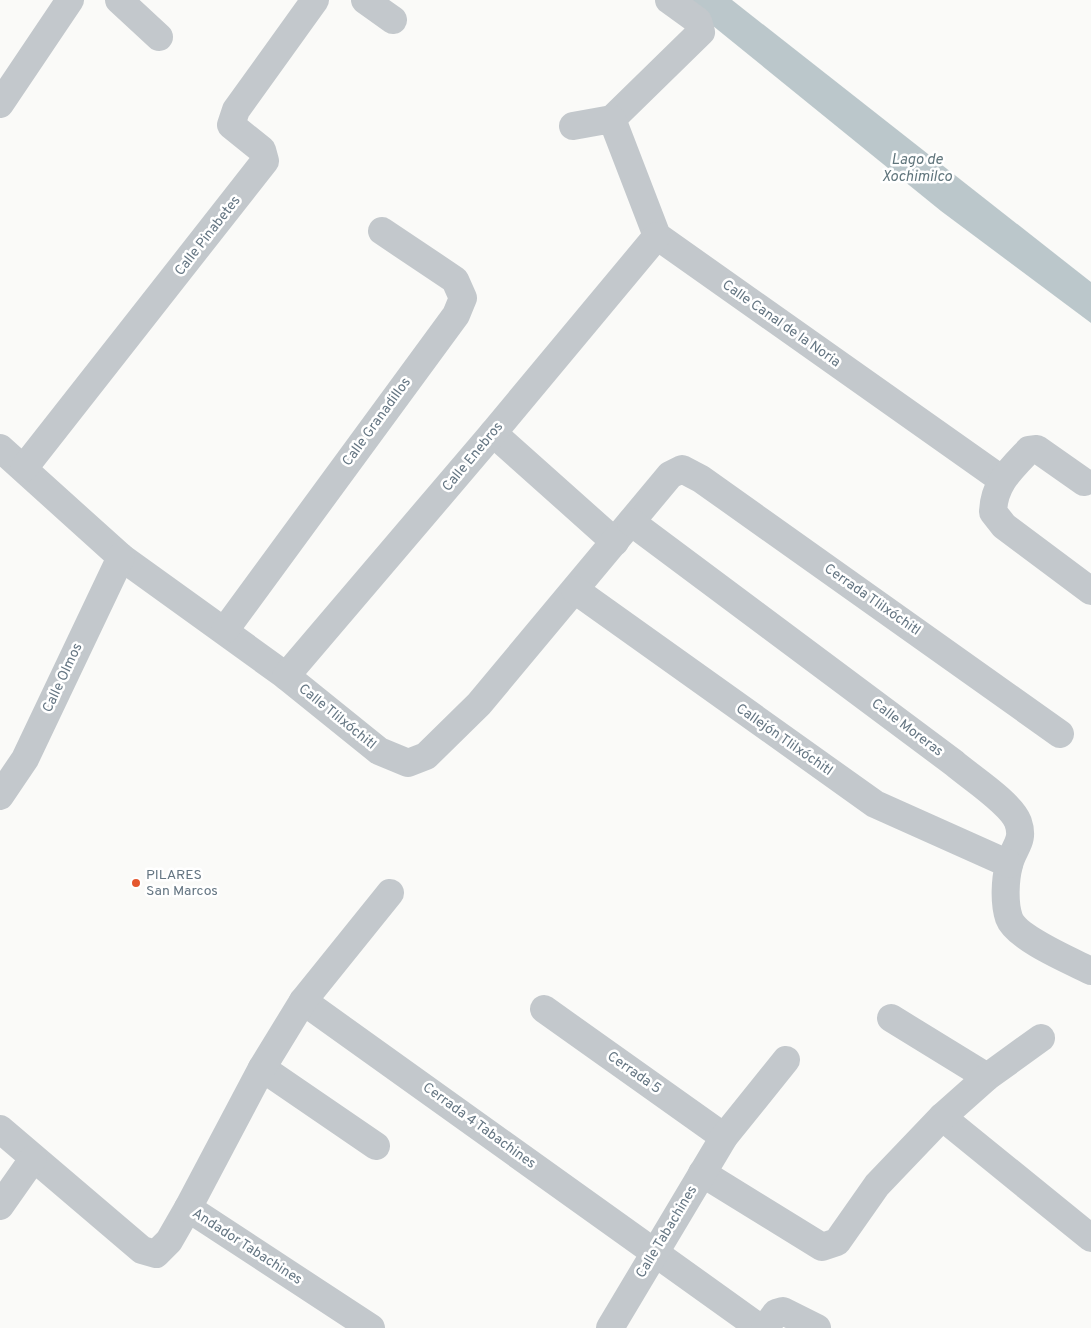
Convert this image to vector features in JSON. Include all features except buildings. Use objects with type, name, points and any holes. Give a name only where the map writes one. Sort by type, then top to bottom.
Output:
[{"type":"street","points":[[0,104],[70,0]]},
{"type":"street","points":[[119,0],[159,37]]},
{"type":"street","name":"Calle Pinabetes","points":[[24,468],[265,161],[262,150],[231,125],[236,110],[315,0]]},
{"type":"street","points":[[365,0],[393,20]]},
{"type":"street","points":[[573,126],[612,119],[701,32],[698,21],[669,0]]},
{"type":"street","points":[[612,119],[657,236]]},
{"type":"street","name":"Calle Granadillos","points":[[225,630],[456,314],[463,298],[455,280],[382,231]]},
{"type":"street","name":"Calle Enebros","points":[[286,676],[493,433],[657,236]]},
{"type":"street","name":"Calle Canal de la Noria","points":[[657,236],[1001,479]]},
{"type":"street","name":"Calle Moreras","points":[[493,433],[623,532],[954,763],[1005,805],[1017,820],[1021,836],[1009,864],[1006,897],[1009,919],[1021,933],[1091,971]]},
{"type":"street","name":"Calle Tlilxóchitl","points":[[0,448],[121,557],[225,630],[286,676],[379,751],[408,763],[426,756],[479,704],[670,475],[682,469]]},
{"type":"street","points":[[1084,482],[1037,449],[1029,450],[1001,479],[993,497],[992,512],[1004,526],[1091,591]]},
{"type":"street","name":"Cerrada Tlilxóchitl","points":[[682,469],[701,479],[1060,734]]},
{"type":"street","name":"Calle Olmos","points":[[1,793],[25,758],[121,557]]},
{"type":"street","name":"Callejón Tlilxóchitl","points":[[575,590],[875,804],[1009,864]]},
{"type":"street","points":[[188,1208],[262,1068],[303,1001],[390,893]]},
{"type":"street","name":"Cerrada 4 Tabachines","points":[[303,1001],[655,1251],[760,1328]]},
{"type":"street","name":"Cerrada 5","points":[[544,1009],[724,1137]]},
{"type":"street","points":[[891,1018],[987,1077]]},
{"type":"street","points":[[702,1173],[822,1247],[837,1242],[876,1185],[942,1117],[987,1077],[1041,1038]]},
{"type":"street","name":"Calle Tabachines","points":[[610,1328],[724,1137],[786,1060]]},
{"type":"street","points":[[262,1068],[376,1146]]},
{"type":"street","points":[[942,1117],[1091,1238]]},
{"type":"street","name":"Andador Tabachines","points":[[0,1129],[142,1250],[156,1254],[170,1241],[188,1208],[371,1328]]},
{"type":"street","points":[[0,1206],[33,1158]]},
{"type":"street","points":[[765,1328],[776,1313],[783,1311],[817,1328]]},
{"type":"water","name":"Lago de Xochimilco","points":[[681,0],[732,0],[1091,282],[1091,323],[941,211]]},
{"type":"place","name":"PILARES San Marcos","points":[[136,883]]}]
